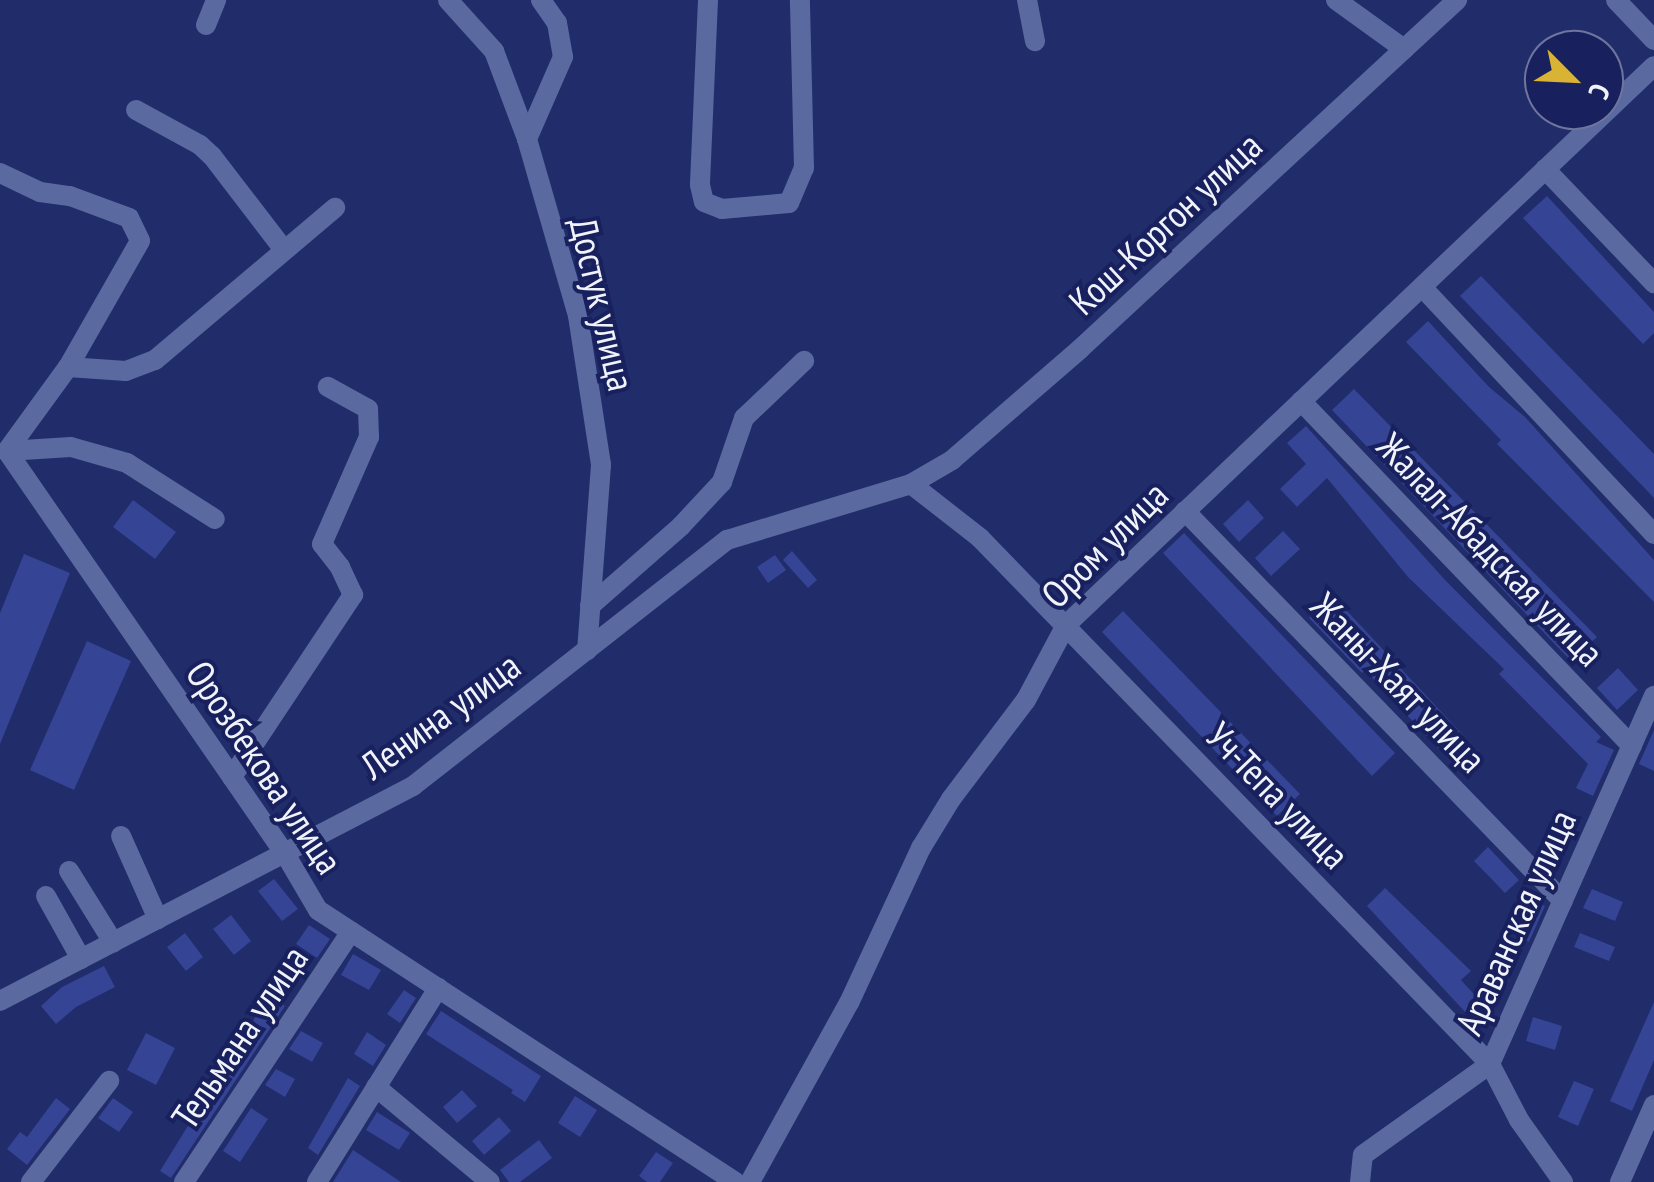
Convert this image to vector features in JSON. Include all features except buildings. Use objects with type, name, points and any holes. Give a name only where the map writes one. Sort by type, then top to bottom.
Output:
[{"type":"street","points":[[206,25],[216,0]]},
{"type":"street","name":"Достук улица","points":[[448,0],[494,51],[527,138],[578,316],[601,465],[587,650]]},
{"type":"street","points":[[527,138],[564,57],[557,23],[541,0]]},
{"type":"street","points":[[708,0],[700,185],[704,202],[722,209],[789,203],[804,168],[800,0]]},
{"type":"street","points":[[1027,0],[1035,41]]},
{"type":"street","points":[[1336,0],[1404,49]]},
{"type":"street","name":"Кош-Коргон улица","points":[[911,484],[952,460],[1080,350],[1456,0]]},
{"type":"street","points":[[1616,0],[1654,40]]},
{"type":"street","name":"Ором улица","points":[[750,1182],[849,1002],[921,848],[951,799],[1026,700],[1066,624],[1654,66]]},
{"type":"street","points":[[136,110],[200,145],[212,156],[284,250]]},
{"type":"street","points":[[1545,169],[1654,283]]},
{"type":"street","points":[[0,173],[40,192],[70,196],[129,218],[140,240],[68,367],[7,451]]},
{"type":"street","points":[[68,367],[126,371],[155,360],[335,208]]},
{"type":"street","points":[[1422,286],[1654,534]]},
{"type":"street","points":[[590,606],[681,526],[722,482],[744,418],[804,361]]},
{"type":"street","points":[[232,777],[352,594],[340,567],[322,544],[369,437],[368,409],[328,386]]},
{"type":"street","name":"Жалал-Абадская улица","points":[[1300,401],[1632,746]]},
{"type":"street","points":[[7,451],[70,447],[127,463],[215,519]]},
{"type":"street","name":"Орозбекова улица","points":[[7,451],[284,852],[318,910],[735,1182]]},
{"type":"street","name":"Уч-Тепа улица","points":[[911,484],[980,538],[1066,624],[1490,1064],[1519,1120],[1563,1182]]},
{"type":"street","name":"Ленина улица","points":[[0,1001],[413,786],[727,540],[911,484]]},
{"type":"street","name":"Жаны-Хаят улица","points":[[1185,512],[1562,901]]},
{"type":"street","name":"Араванская улица","points":[[1360,1182],[1363,1154],[1490,1064],[1654,696]]},
{"type":"street","points":[[121,836],[158,918]]},
{"type":"street","points":[[69,871],[114,942]]},
{"type":"street","points":[[46,896],[81,959]]},
{"type":"street","name":"Тельмана улица","points":[[184,1182],[351,932]]},
{"type":"street","points":[[317,1182],[438,988]]},
{"type":"street","points":[[31,1182],[108,1081]]},
{"type":"street","points":[[376,1087],[490,1182]]},
{"type":"street","points":[[1620,1182],[1654,1105]]},
{"type":"street","points":[[696,1182],[713,1168]]}]
